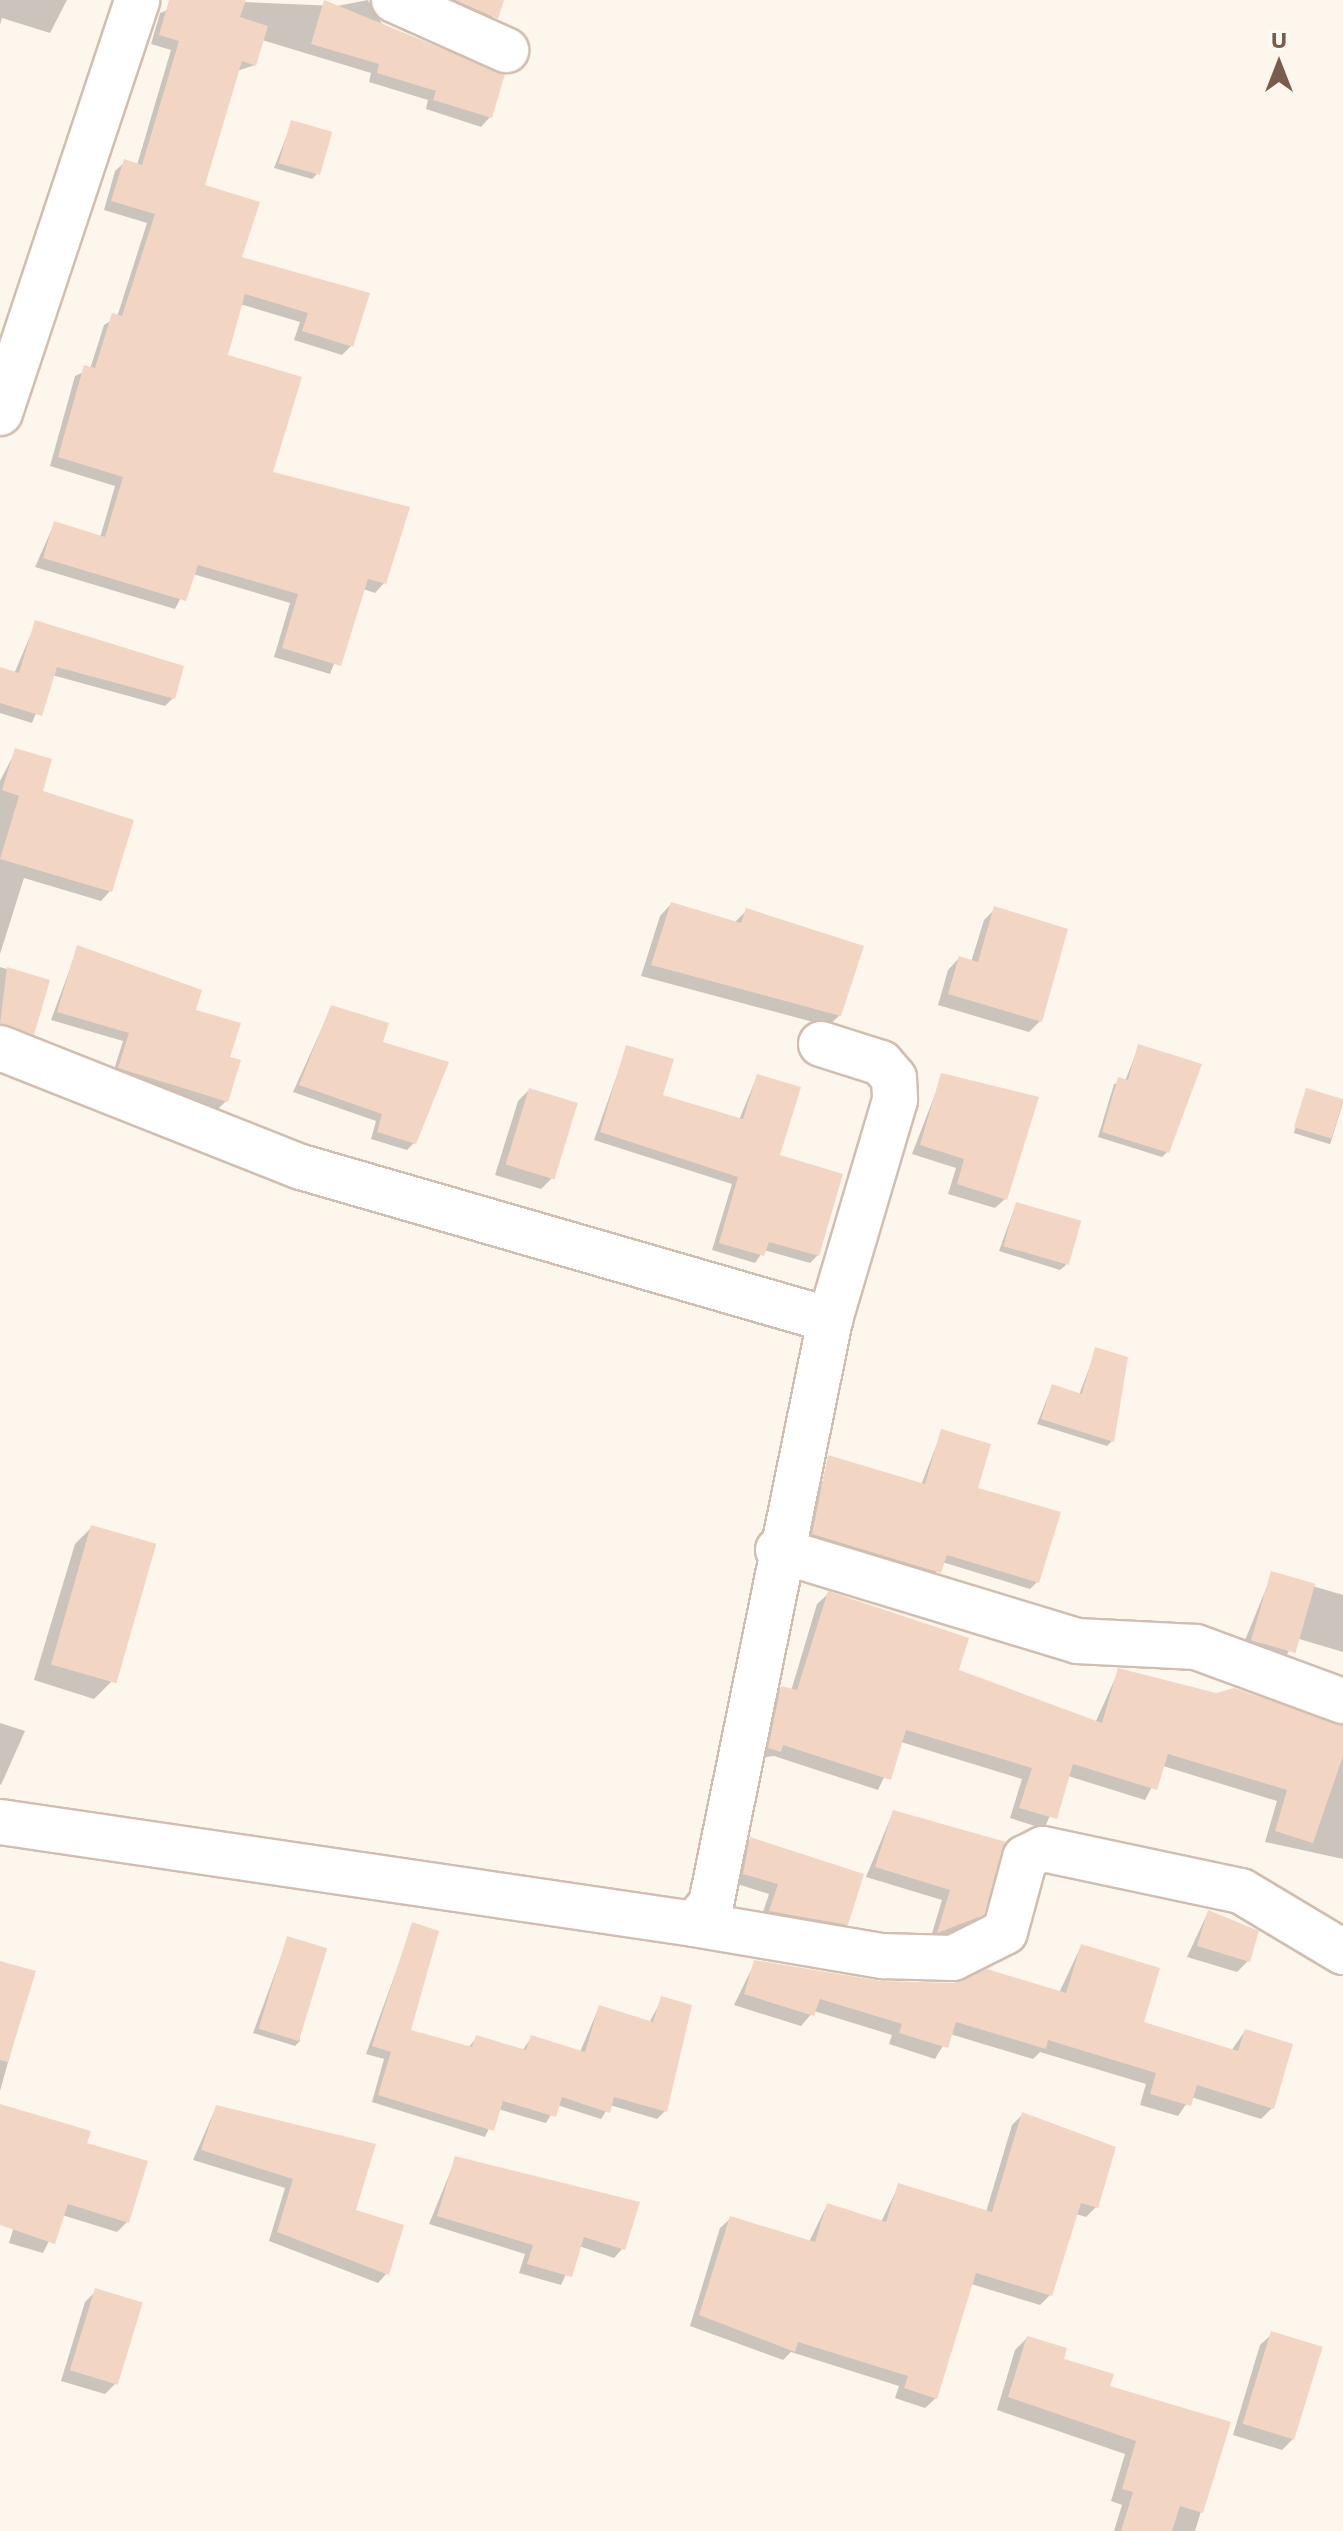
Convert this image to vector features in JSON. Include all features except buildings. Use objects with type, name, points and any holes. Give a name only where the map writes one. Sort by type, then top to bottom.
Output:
[{"type":"street","points":[[0,413],[137,0]]},
{"type":"street","points":[[394,0],[506,50]]},
{"type":"street","points":[[694,1924],[711,1904],[778,1550],[822,1383],[830,1320],[895,1100],[894,1078],[881,1063],[821,1044]]},
{"type":"street","points":[[0,1048],[301,1167],[830,1320]]},
{"type":"street","points":[[778,1550],[1077,1641],[1196,1647],[1343,1701]]},
{"type":"street","points":[[0,1822],[694,1924],[882,1956],[953,1958],[1005,1932],[1025,1858],[1043,1849],[1241,1891],[1343,1952]]}]
